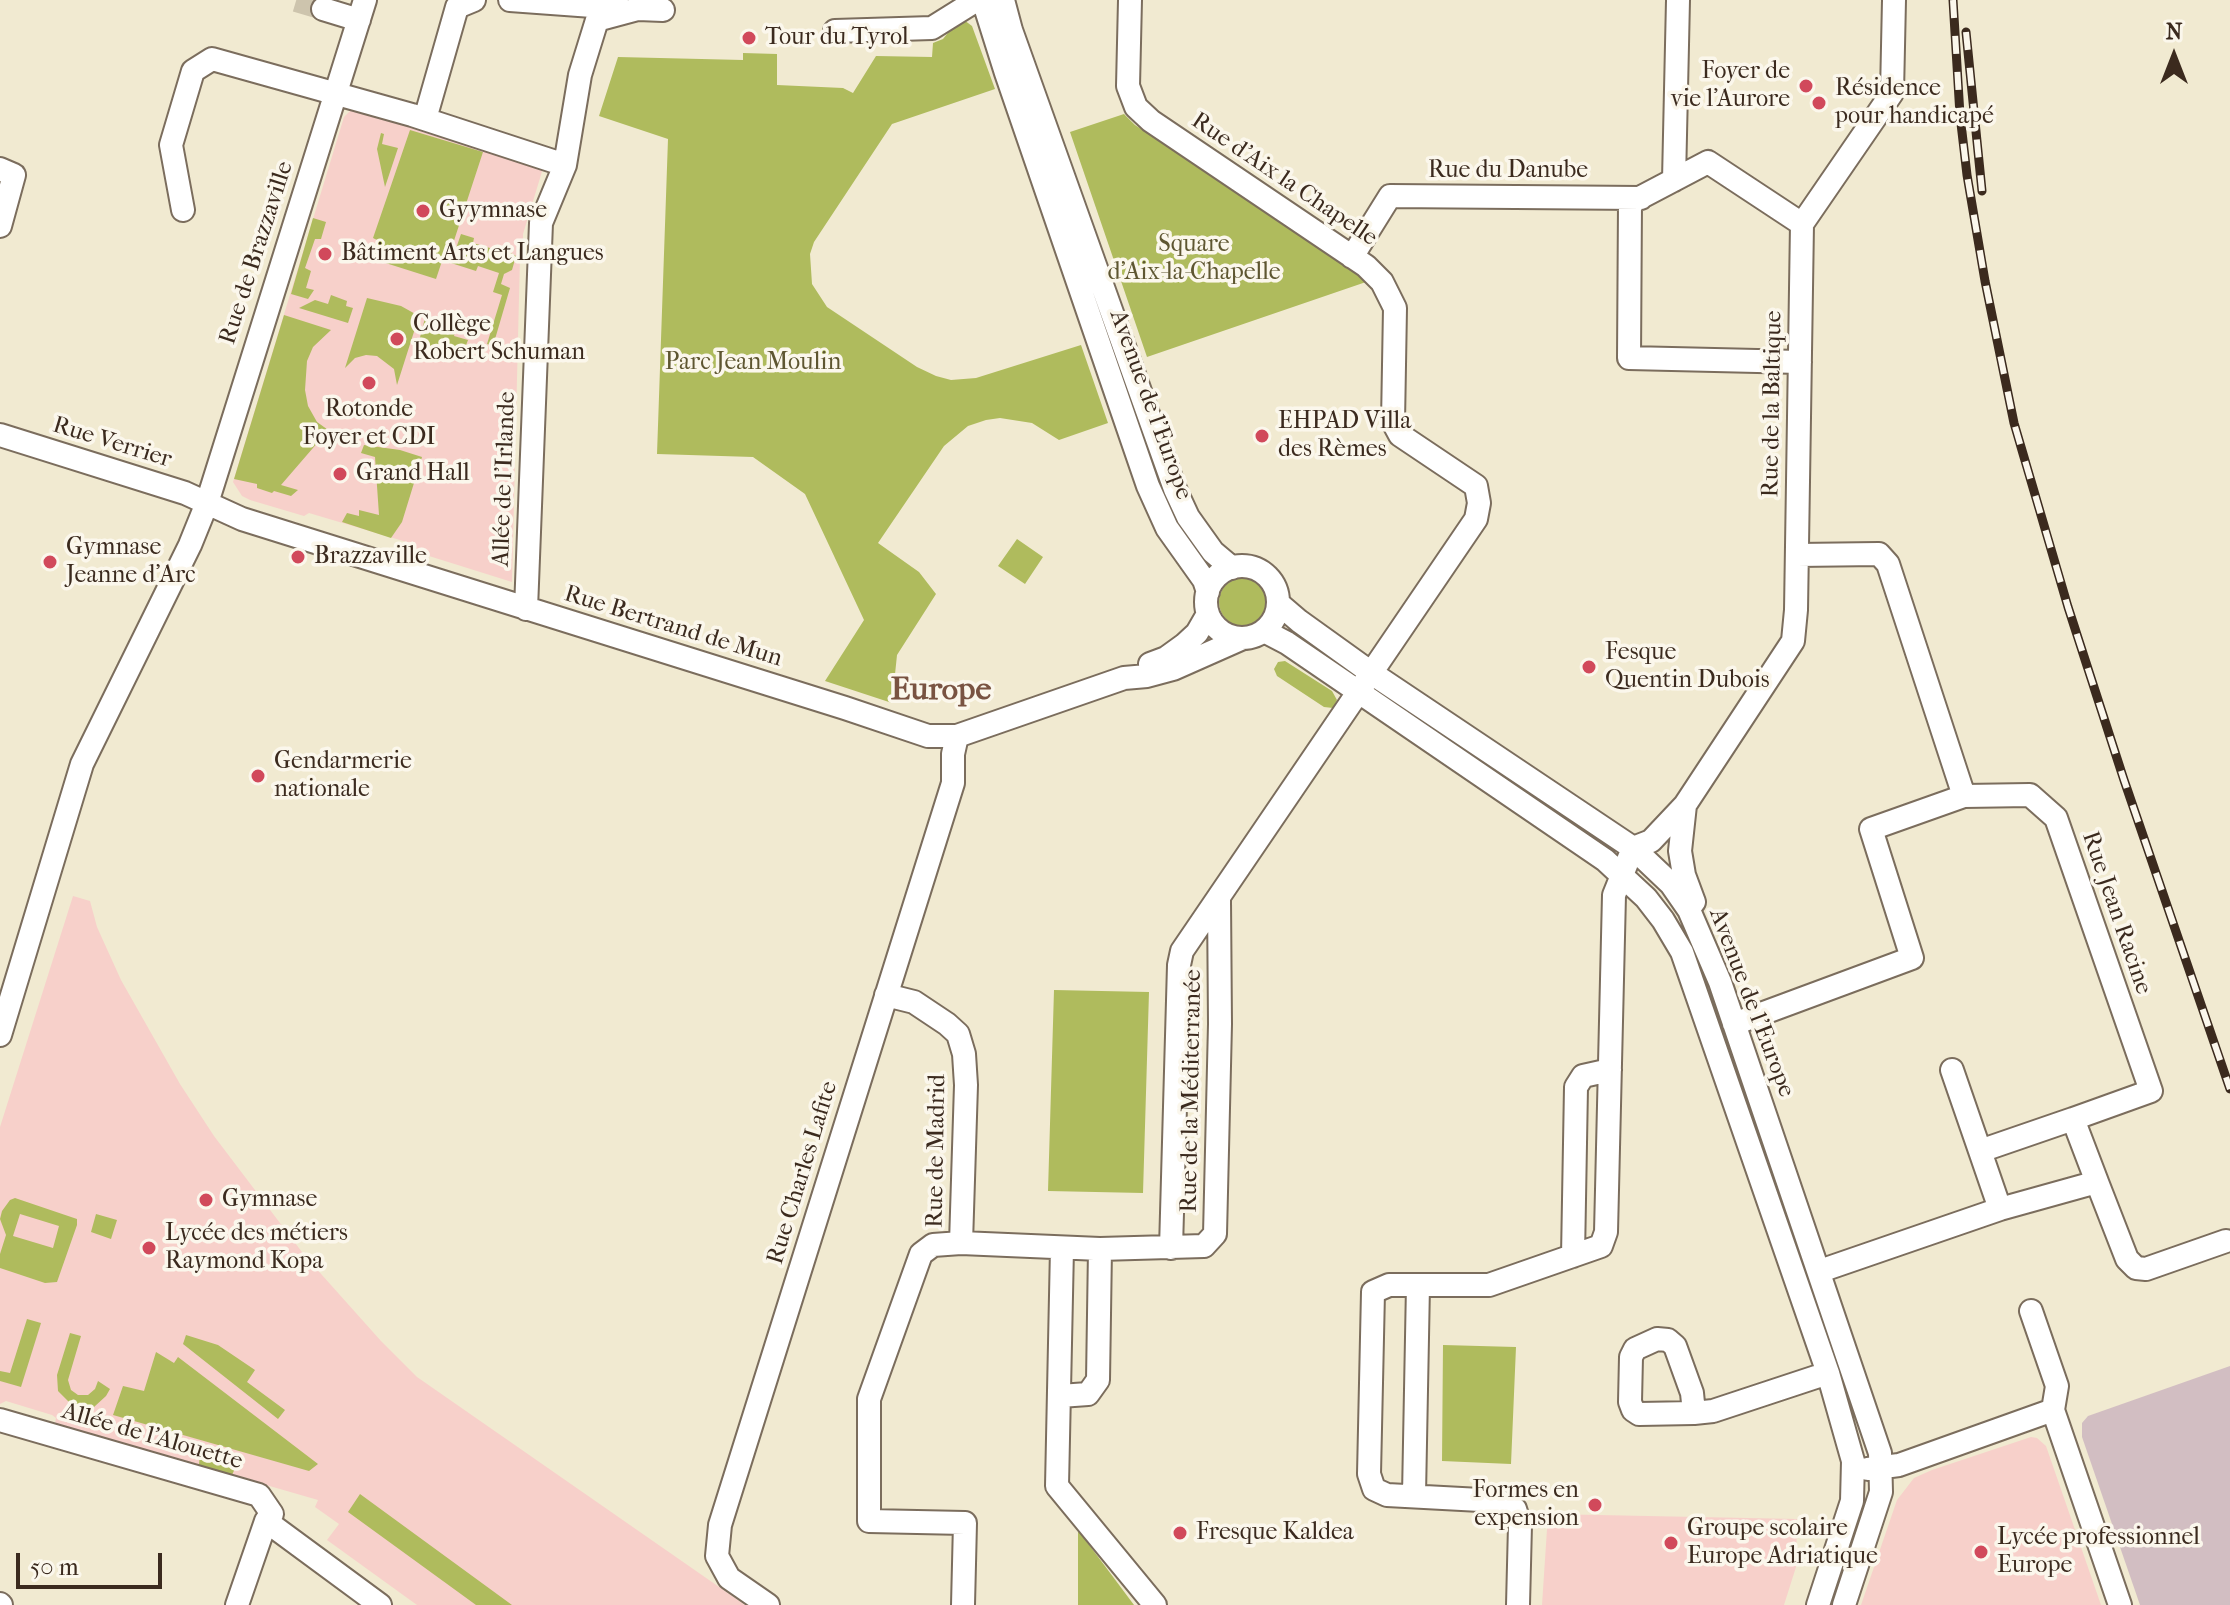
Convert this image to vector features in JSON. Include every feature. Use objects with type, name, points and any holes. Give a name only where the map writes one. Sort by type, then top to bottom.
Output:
[{"type":"street","points":[[425,119],[457,7],[474,0]]},
{"type":"street","points":[[510,0],[663,10]]},
{"type":"street","points":[[835,31],[932,28],[980,0]]},
{"type":"street","name":"Avenue de l'Europe","points":[[980,0],[1095,296],[1175,489],[1188,517],[1213,552],[1232,568]]},
{"type":"street","name":"Avenue de l'Europe","points":[[1003,0],[1095,296],[1148,486],[1167,528],[1204,580],[1208,603]]},
{"type":"street","name":"Rue d'Aix la Chapelle","points":[[1130,0],[1128,86],[1136,107],[1151,121],[1352,257],[1382,282],[1395,308],[1393,422],[1400,435],[1476,486],[1479,503],[1476,519],[1370,672]]},
{"type":"street","points":[[1674,180],[1678,0]]},
{"type":"street","points":[[1802,224],[1892,93],[1894,0]]},
{"type":"street","name":"Rue de Brazzaville","points":[[0,1035],[82,764],[190,545],[207,503],[362,10],[323,9]]},
{"type":"street","name":"Allée de l'Irlande","points":[[526,609],[541,223],[565,165],[580,75],[597,20],[638,9]]},
{"type":"street","points":[[183,210],[171,145],[193,71],[212,59],[425,119],[565,165]]},
{"type":"street","name":"Rue du Danube","points":[[1352,257],[1390,196],[1634,198],[1708,162],[1802,224]]},
{"type":"street","points":[[0,169],[14,175],[0,226]]},
{"type":"street","points":[[1634,198],[1630,203],[1629,358],[1800,362]]},
{"type":"street","name":"Rue de la Baltique","points":[[1633,848],[1651,841],[1685,805],[1793,641],[1802,224]]},
{"type":"street","name":"Rue Verrier","points":[[0,435],[185,493],[207,503]]},
{"type":"street","name":"Rue Bertrand de Mun","points":[[207,503],[242,519],[928,736],[957,736],[1124,678],[1145,665],[1166,658],[1184,645],[1197,633],[1208,603]]},
{"type":"street","points":[[1734,1024],[1912,958],[1871,829],[1964,796],[1888,564],[1879,554],[1797,555]]},
{"type":"street","points":[[1246,566],[1264,574],[1276,590],[1278,603],[1274,619],[1253,634],[1221,631],[1208,603],[1220,574],[1232,568],[1246,566]]},
{"type":"street","name":"Avenue de l'Europe","points":[[1278,603],[1370,672],[1633,848],[1671,884],[1689,910],[1709,953],[1820,1271],[1882,1468],[1878,1503],[1844,1605]]},
{"type":"street","name":"Avenue de l'Europe","points":[[1253,634],[1287,643],[1605,860],[1663,920],[1682,952],[1828,1373],[1854,1470],[1852,1501],[1818,1605]]},
{"type":"street","name":"Rue Bertrand de Mun","points":[[1124,678],[1173,669],[1253,634]]},
{"type":"street","name":"Rue de la Méditerranée","points":[[1171,1248],[1179,965],[1182,951],[1370,672]]},
{"type":"street","name":"Rue Charles Lafite","points":[[768,1605],[729,1578],[717,1556],[720,1525],[953,783],[953,754],[957,736]]},
{"type":"street","name":"Rue Jean Racine","points":[[1964,796],[2030,795],[2056,818],[2151,1091],[1980,1151]]},
{"type":"street","name":"Rue de la Baltique","points":[[1685,805],[1680,851],[1684,875],[1709,953]]},
{"type":"street","points":[[1518,1605],[1520,1525],[1515,1509],[1499,1501],[1387,1495],[1374,1489],[1369,1474],[1373,1292],[1389,1285],[1489,1285],[1601,1246],[1606,1232],[1614,895],[1633,848]]},
{"type":"street","name":"Rue de la Méditerranée","points":[[961,1243],[1100,1249],[1171,1248],[1204,1246],[1215,1234],[1220,1024],[1219,900]]},
{"type":"street","name":"Rue de Madrid","points":[[886,995],[914,1002],[958,1034],[964,1054],[966,1085],[961,1243],[933,1245],[921,1254],[869,1399],[869,1521],[965,1523],[963,1605]]},
{"type":"street","points":[[1573,1256],[1576,1087],[1583,1076],[1610,1070]]},
{"type":"street","points":[[1952,1070],[2000,1209]]},
{"type":"street","points":[[2073,1119],[2127,1259],[2136,1268],[2146,1269],[2226,1241]]},
{"type":"street","points":[[1820,1271],[2000,1209],[2097,1182]]},
{"type":"street","points":[[1062,1248],[1057,1486],[1155,1605]]},
{"type":"street","points":[[1060,1396],[1088,1394],[1098,1380],[1100,1249]]},
{"type":"street","points":[[1414,1495],[1418,1285]]},
{"type":"street","points":[[2031,1311],[2057,1386],[2053,1410],[2120,1605]]},
{"type":"street","points":[[1694,1413],[1713,1411],[1828,1373]]},
{"type":"street","points":[[1854,1470],[1899,1465],[2053,1410]]},
{"type":"street","name":"Allée de l'Alouette","points":[[0,1420],[259,1495],[272,1514],[266,1521]]},
{"type":"street","points":[[237,1605],[266,1521],[380,1605]]},
{"type":"shaded area","name":"Collège Robert Schuman","points":[[352,109],[544,165],[523,234],[523,254],[520,257],[512,582],[413,551],[410,543],[309,513],[304,516],[250,500],[242,496],[233,482],[344,117]]},
{"type":"shaded area","name":"Lycée des métiers Raymond Kopa","points":[[73,896],[90,901],[97,927],[121,980],[180,1084],[214,1136],[305,1256],[381,1341],[417,1377],[745,1605],[417,1605],[327,1540],[339,1524],[315,1507],[318,1500],[55,1424],[56,1418],[52,1415],[6,1401],[0,1404],[0,1127]]},
{"type":"shaded area","points":[[2230,1366],[2230,1605],[2140,1605],[2082,1437],[2082,1423],[2088,1416]]},
{"type":"shaded area","name":"Lycée professionnel Europe","points":[[2031,1437],[2046,1446],[2101,1605],[1861,1605],[1897,1500],[1914,1478]]},
{"type":"shaded area","name":"Groupe scolaire Europe Adriatique","points":[[1548,1514],[1797,1519],[1796,1567],[1784,1605],[1542,1605]]},
{"type":"green space","name":"Parc Jean Moulin","points":[[964,20],[972,26],[995,89],[892,124],[814,242],[810,254],[812,284],[827,307],[917,367],[951,380],[976,378],[1081,345],[1108,423],[1059,440],[1032,423],[1000,418],[968,426],[944,446],[878,543],[919,572],[936,594],[897,655],[892,703],[825,681],[864,620],[805,494],[753,457],[657,454],[668,139],[599,116],[618,57],[743,60],[743,53],[777,54],[777,85],[843,88],[853,93],[876,56],[932,57],[933,43],[943,39],[955,24]]},
{"type":"green space","name":"Square d’Aix-la-Chapelle","points":[[1124,114],[1135,125],[1355,271],[1366,282],[1147,357],[1070,132]]},
{"type":"green space","name":"Gyymnase","points":[[410,130],[483,152],[447,262],[442,261],[436,279],[373,259],[379,241],[373,238]]},
{"type":"green space","points":[[381,133],[384,134],[382,144],[398,148],[385,187],[377,149]]},
{"type":"green space","points":[[313,218],[326,222],[321,239],[315,239],[305,268],[311,271],[306,288],[314,290],[308,299],[291,294]]},
{"type":"green space","points":[[461,234],[474,238],[473,243],[490,248],[489,253],[495,256],[505,259],[511,253],[516,256],[512,270],[504,274],[501,284],[510,288],[493,346],[487,344],[502,295],[493,292],[499,273],[478,266],[476,271],[451,263]]},
{"type":"green space","points":[[331,295],[347,301],[346,306],[353,308],[348,323],[299,308],[315,300],[328,304]]},
{"type":"green space","points":[[367,298],[401,306],[419,316],[397,385],[394,369],[377,356],[355,358],[345,368]]},
{"type":"green space","points":[[284,315],[331,330],[313,347],[307,361],[305,390],[308,406],[317,422],[338,437],[336,445],[319,441],[281,485],[298,490],[291,496],[272,493],[257,488],[257,484],[234,479]]},
{"type":"green space","points":[[425,318],[456,329],[454,336],[468,340],[465,348],[454,349],[438,344],[432,345],[427,352],[420,352],[417,349]]},
{"type":"green space","points":[[364,445],[422,457],[402,522],[391,538],[342,522],[347,513],[359,516],[359,510],[379,515],[375,457],[361,453]]},
{"type":"green space","points":[[1017,539],[1043,557],[1025,584],[998,566]]},
{"type":"green space","points":[[1243,578],[1252,579],[1260,585],[1266,593],[1266,611],[1260,619],[1252,625],[1243,626],[1234,625],[1226,619],[1220,611],[1219,602],[1220,593],[1226,585],[1234,579]]},
{"type":"green space","points":[[1285,661],[1332,691],[1337,700],[1333,708],[1324,707],[1277,676],[1274,669],[1278,662]]},
{"type":"green space","points":[[1054,990],[1149,992],[1143,1193],[1048,1191]]},
{"type":"green space","points":[[15,1198],[77,1219],[57,1282],[45,1283],[0,1268],[0,1254],[6,1235],[0,1219],[10,1200]],"holes":[[[20,1214],[59,1226],[53,1248],[13,1236]]]},
{"type":"green space","points":[[96,1214],[117,1220],[111,1239],[91,1232]]},
{"type":"green space","points":[[27,1319],[41,1323],[21,1387],[0,1381],[0,1371],[10,1373]]},
{"type":"green space","points":[[70,1333],[81,1336],[68,1380],[71,1390],[78,1395],[88,1395],[98,1381],[110,1389],[94,1407],[71,1404],[58,1391],[57,1375]]},
{"type":"green space","points":[[186,1335],[218,1345],[255,1370],[247,1382],[285,1410],[278,1419],[183,1344]]},
{"type":"green space","points":[[1443,1345],[1516,1347],[1511,1464],[1442,1461]]},
{"type":"green space","points":[[156,1352],[174,1363],[178,1357],[318,1464],[309,1471],[113,1415],[123,1386],[144,1391]]},
{"type":"green space","points":[[200,1451],[238,1462],[232,1475],[199,1465]]},
{"type":"green space","points":[[360,1494],[512,1605],[476,1605],[348,1512]]},
{"type":"green space","points":[[1078,1530],[1134,1605],[1078,1605]]},
{"type":"tunnel","points":[[296,1],[323,9]]},
{"type":"railway","points":[[1953,0],[1967,175],[2014,423],[2068,607],[2124,780],[2230,1089]]},
{"type":"railway","points":[[1966,32],[1982,191]]},
{"type":"place","name":"Tour du Tyrol","points":[[749,38]]},
{"type":"place","name":"Foyer de vie l’Aurore","points":[[1806,86]]},
{"type":"place","name":"Résidence pour handicapé","points":[[1819,103]]},
{"type":"place","name":"Gyymnase","points":[[423,211]]},
{"type":"place","name":"Bâtiment Arts et Langues","points":[[325,254]]},
{"type":"place","name":"Collège Robert Schuman","points":[[397,339]]},
{"type":"place","name":"Rotonde Foyer et CDI","points":[[369,383]]},
{"type":"place","name":"EHPAD Villa des Rèmes","points":[[1262,436]]},
{"type":"place","name":"Grand Hall","points":[[340,474]]},
{"type":"place","name":"Brazzaville","points":[[298,557]]},
{"type":"place","name":"Gymnase Jeanne d'Arc","points":[[50,562]]},
{"type":"place","name":"Fesque Quentin Dubois","points":[[1589,667]]},
{"type":"place","name":"Gendarmerie nationale","points":[[258,776]]},
{"type":"place","name":"Gymnase","points":[[206,1200]]},
{"type":"place","name":"Lycée des métiers Raymond Kopa","points":[[149,1248]]},
{"type":"place","name":"Formes en expension","points":[[1595,1505]]},
{"type":"place","name":"Fresque Kaldea","points":[[1180,1533]]},
{"type":"place","name":"Groupe scolaire Europe Adriatique","points":[[1671,1543]]},
{"type":"place","name":"Lycée professionnel Europe","points":[[1981,1552]]},
{"type":"district","name":"Europe","points":[[941,691]]}]
